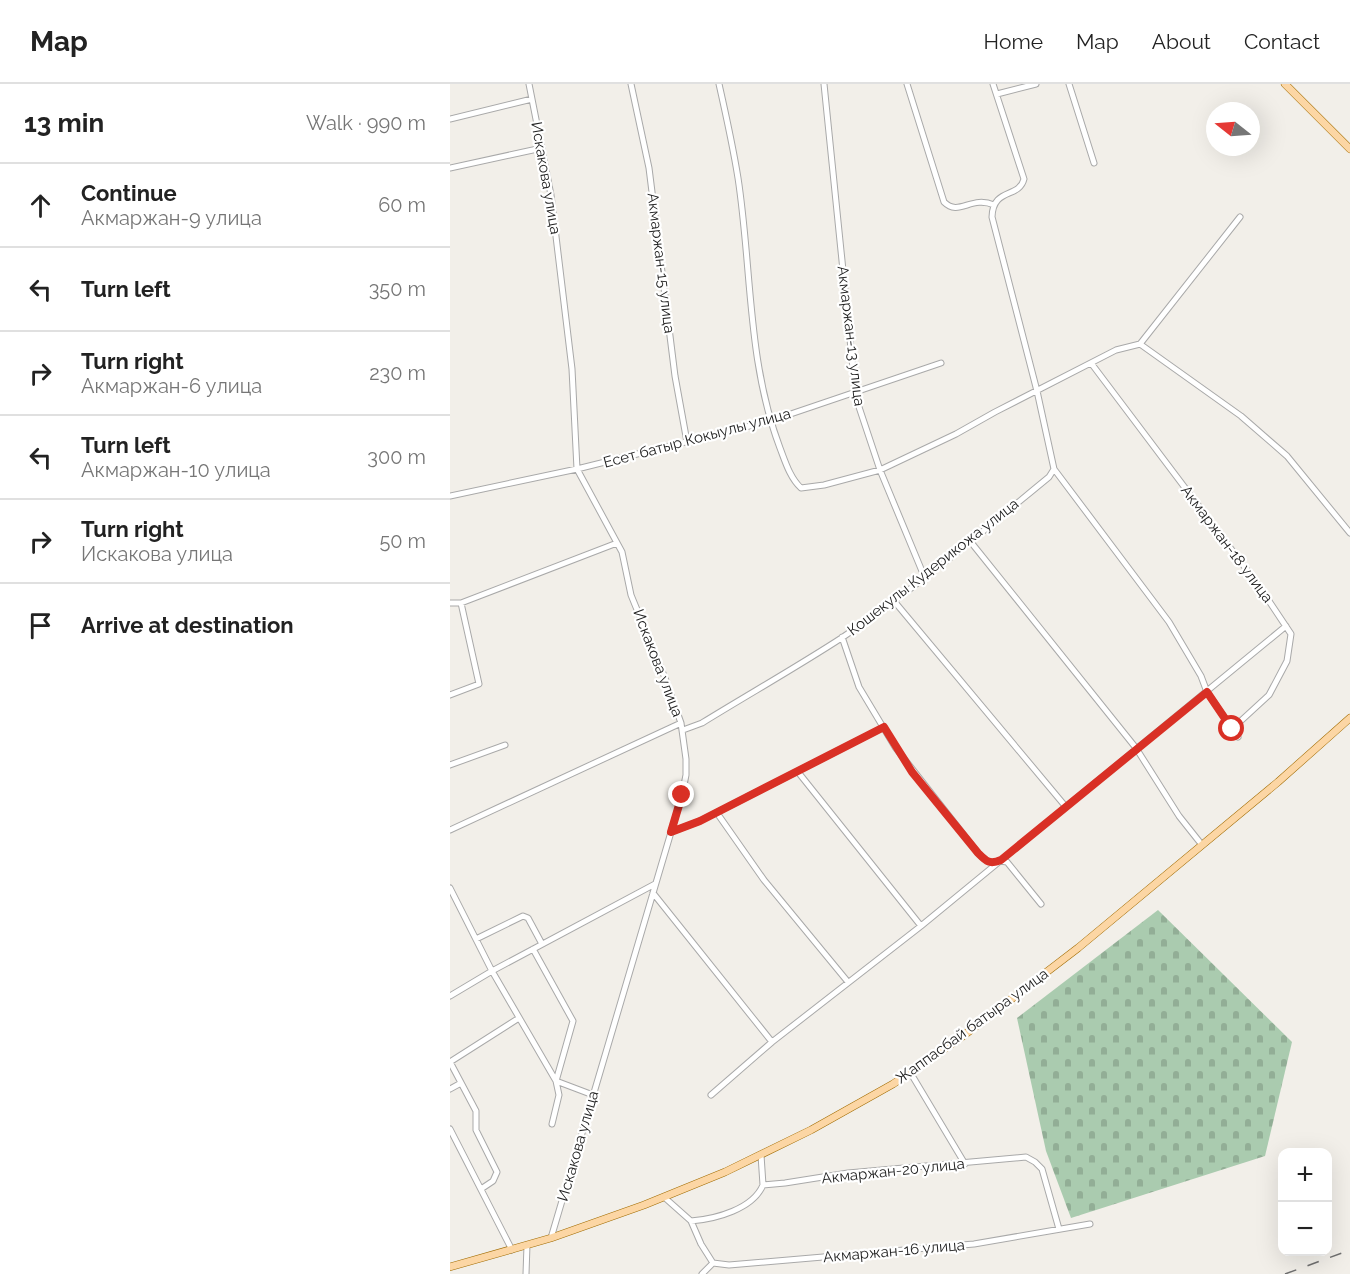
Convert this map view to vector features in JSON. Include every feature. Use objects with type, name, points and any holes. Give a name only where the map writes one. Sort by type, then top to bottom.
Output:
[{"type":"main road","points":[[1285,84],[1350,149]]},
{"type":"main road","name":"Жаппасбай батыра улица","points":[[450,1267],[551,1238],[725,1172],[811,1130],[910,1072],[959,1039],[1078,948],[1350,721]]},
{"type":"street","name":"Искакова улица","points":[[529,84],[551,195],[572,369],[577,470],[622,552],[631,595],[666,678],[681,723],[686,775],[551,1238]]},
{"type":"street","name":"Акмаржан-15 улица","points":[[630,84],[649,168],[675,376],[687,442]]},
{"type":"street","points":[[719,84],[738,178],[755,351],[770,421],[796,484],[801,488],[824,485],[880,470],[956,434],[1116,350],[1140,344],[1240,217]]},
{"type":"street","name":"Акмаржан-13 улица","points":[[824,84],[855,392],[880,470],[924,576]]},
{"type":"street","points":[[907,84],[944,202],[950,207],[959,208],[980,201],[994,205]]},
{"type":"street","points":[[993,84],[1024,179],[1019,188],[1000,196],[994,205],[992,217],[1037,391],[1054,469],[1168,622],[1201,676],[1207,692],[1238,737]]},
{"type":"street","points":[[997,94],[1036,84]]},
{"type":"street","points":[[1069,84],[1094,164]]},
{"type":"street","points":[[450,120],[532,99]]},
{"type":"street","points":[[450,168],[542,148]]},
{"type":"street","points":[[1140,344],[1241,416],[1287,456],[1350,533]]},
{"type":"street","name":"Есет батыр Кокыулы улица","points":[[450,496],[577,470],[770,421],[940,363]]},
{"type":"street","name":"Акмаржан-18 улица","points":[[1091,363],[1259,586],[1286,626]]},
{"type":"street","name":"Кошекулы Кудерикожа улица","points":[[683,730],[702,723],[842,637],[894,601],[1049,477],[1054,469]]},
{"type":"street","points":[[970,541],[1136,748],[1167,797],[1202,845]]},
{"type":"street","points":[[450,603],[460,603],[617,543]]},
{"type":"street","points":[[894,601],[1066,807]]},
{"type":"street","points":[[450,695],[479,684],[460,603]]},
{"type":"street","points":[[711,1095],[771,1042],[921,926],[1286,626],[1291,634],[1287,661],[1269,695],[1232,729]]},
{"type":"street","points":[[842,637],[859,687],[912,772],[978,853],[992,864],[1001,860],[1007,862],[1041,904]]},
{"type":"street","points":[[450,830],[681,723]]},
{"type":"street","points":[[671,832],[717,813],[884,727]]},
{"type":"street","points":[[450,765],[505,744]]},
{"type":"street","points":[[798,772],[921,926]]},
{"type":"street","points":[[717,813],[764,880],[848,982]]},
{"type":"street","points":[[450,996],[492,971],[655,884]]},
{"type":"street","points":[[450,888],[492,971],[556,1081],[559,1095],[552,1124]]},
{"type":"street","points":[[653,893],[771,1042]]},
{"type":"street","points":[[476,939],[524,916],[528,918],[542,944]]},
{"type":"street","points":[[533,949],[573,1021],[556,1081]]},
{"type":"street","points":[[481,1189],[494,1181],[497,1172],[476,1130],[476,1111],[450,1062],[519,1018]]},
{"type":"street","points":[[910,1072],[965,1164]]},
{"type":"street","points":[[556,1081],[593,1095]]},
{"type":"street","points":[[450,1089],[461,1083]]},
{"type":"street","points":[[450,1129],[512,1250]]},
{"type":"street","points":[[692,1221],[705,1220],[748,1203],[759,1195],[763,1185],[761,1155]]},
{"type":"street","name":"Акмаржан-20 улица","points":[[763,1185],[848,1173],[1026,1158],[1035,1162],[1042,1169],[1059,1229]]},
{"type":"street","points":[[664,1197],[692,1221],[701,1244],[713,1263],[702,1274]]},
{"type":"street","name":"Акмаржан-16 улица","points":[[713,1263],[729,1265],[974,1244],[1090,1224]]},
{"type":"street","points":[[526,1274],[527,1245]]},
{"type":"green space","points":[[1158,910],[1292,1042],[1265,1156],[1071,1218],[1046,1151],[1017,1018]]},
{"type":"railway","points":[[1285,1274],[1350,1250]]},
{"type":"route","points":[[682,795],[671,832],[700,821],[884,727],[912,772],[978,853],[992,864],[1001,860],[1207,692],[1232,729]]}]
